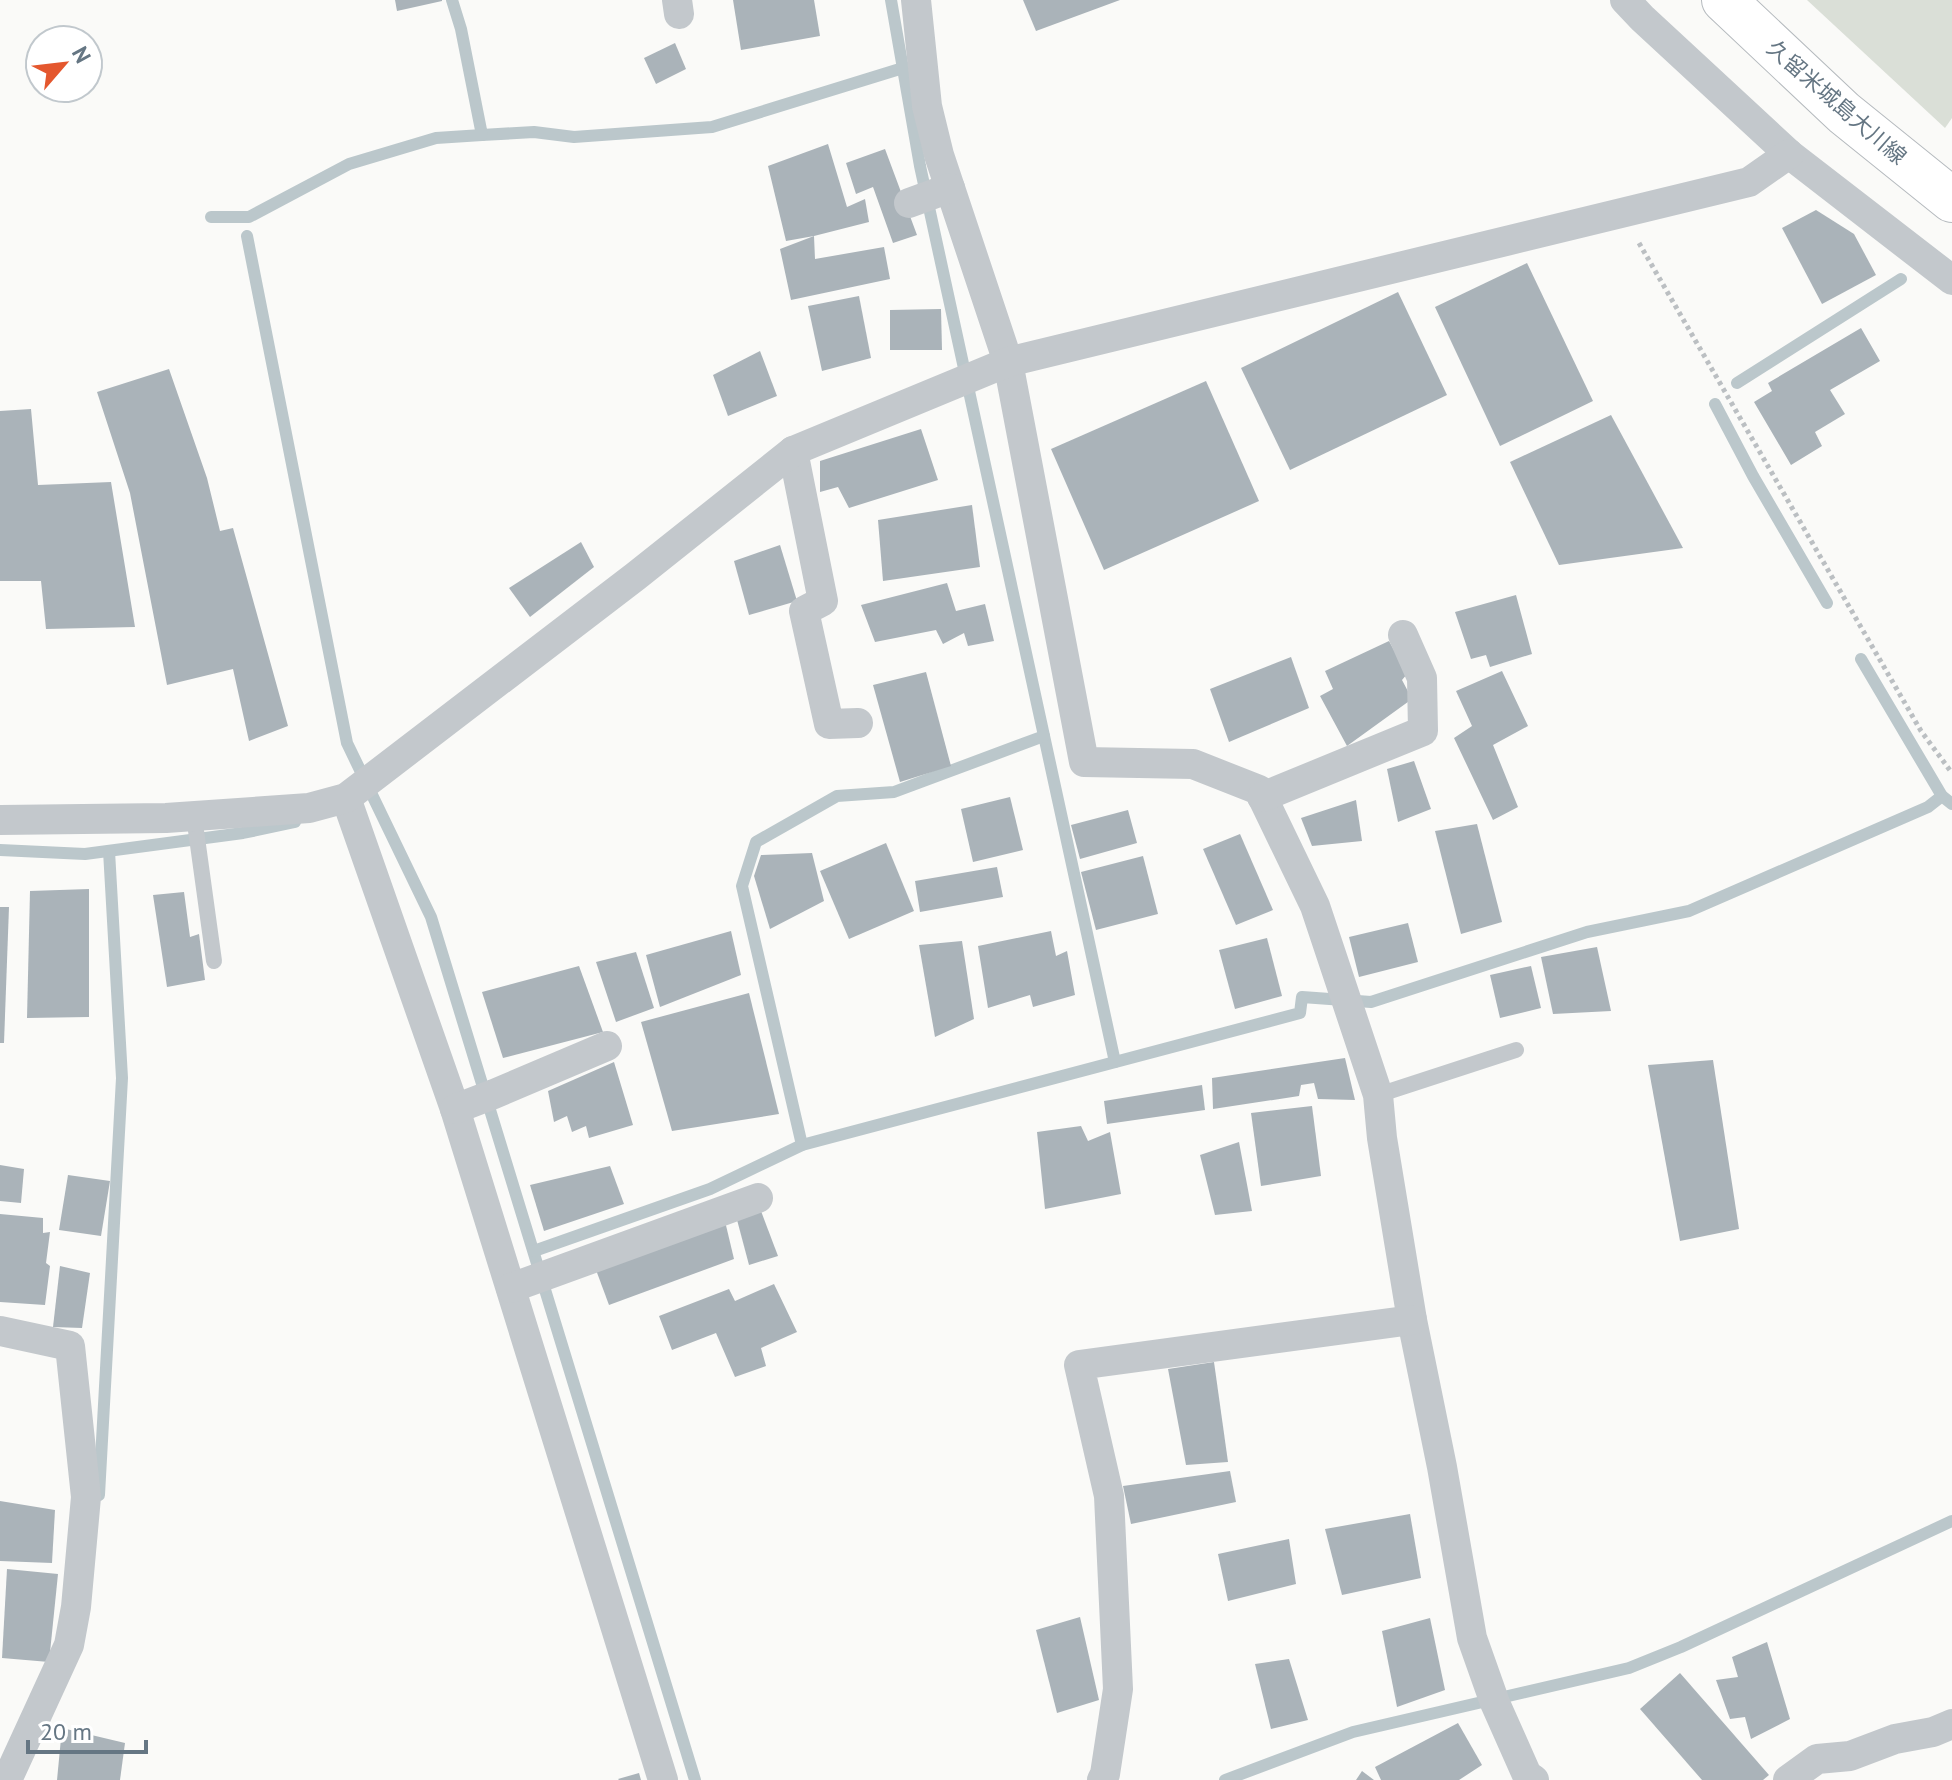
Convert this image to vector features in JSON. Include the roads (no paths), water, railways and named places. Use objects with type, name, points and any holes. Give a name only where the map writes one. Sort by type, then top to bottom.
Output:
[{"type":"main road","name":"久留米城島大川線","points":[[1724,0],[1844,113],[1952,200]]},
{"type":"street","points":[[916,0],[927,106],[998,366],[1084,762],[1193,764],[1259,790],[1315,906],[1378,1095],[1382,1138],[1412,1320],[1472,1638],[1526,1778]]},
{"type":"street","points":[[1625,0],[1789,154],[1952,280]]},
{"type":"street","points":[[350,808],[370,778],[636,576],[793,451],[998,366],[1749,182],[1789,154]]},
{"type":"street","points":[[909,203],[950,188]]},
{"type":"street","points":[[793,451],[823,601],[804,611],[829,724],[858,723]]},
{"type":"street","points":[[1262,797],[1423,731],[1422,678],[1403,635]]},
{"type":"street","points":[[0,820],[194,816],[350,808]]},
{"type":"street","points":[[350,808],[455,1109],[663,1780]]},
{"type":"street","points":[[455,1109],[607,1046]]},
{"type":"street","points":[[511,1288],[758,1198]]},
{"type":"street","points":[[1102,1780],[1118,1689],[1109,1496],[1079,1365],[1412,1320]]},
{"type":"street","points":[[0,1331],[70,1346],[86,1497],[76,1607],[69,1645],[7,1780]]},
{"type":"street","points":[[1788,1780],[1817,1759],[1850,1756],[1895,1739],[1933,1732],[1952,1724]]},
{"type":"lane","points":[[194,816],[214,961]]},
{"type":"lane","points":[[1378,1095],[1516,1050]]},
{"type":"waterway","points":[[452,0],[461,29],[482,135],[534,132],[574,137],[712,127],[903,68]]},
{"type":"waterway","points":[[891,0],[920,166],[1115,1062]]},
{"type":"waterway","points":[[211,217],[249,217],[349,164],[436,138],[482,135]]},
{"type":"waterway","points":[[247,236],[347,743],[431,917],[695,1780]]},
{"type":"waterway","points":[[1737,383],[1901,279]]},
{"type":"waterway","points":[[1715,404],[1827,603]]},
{"type":"waterway","points":[[1861,659],[1942,796],[1952,804]]},
{"type":"waterway","points":[[802,1145],[742,886],[756,842],[837,796],[894,792],[1044,736]]},
{"type":"waterway","points":[[534,1251],[710,1189],[802,1145],[1300,1013],[1302,997],[1371,1002],[1587,932],[1689,911],[1928,807],[1942,796]]},
{"type":"waterway","points":[[0,850],[85,854],[243,833],[295,822]]},
{"type":"waterway","points":[[99,1495],[122,1078],[109,851]]},
{"type":"waterway","points":[[1225,1780],[1353,1732],[1629,1668],[1681,1647],[1952,1521]]}]
